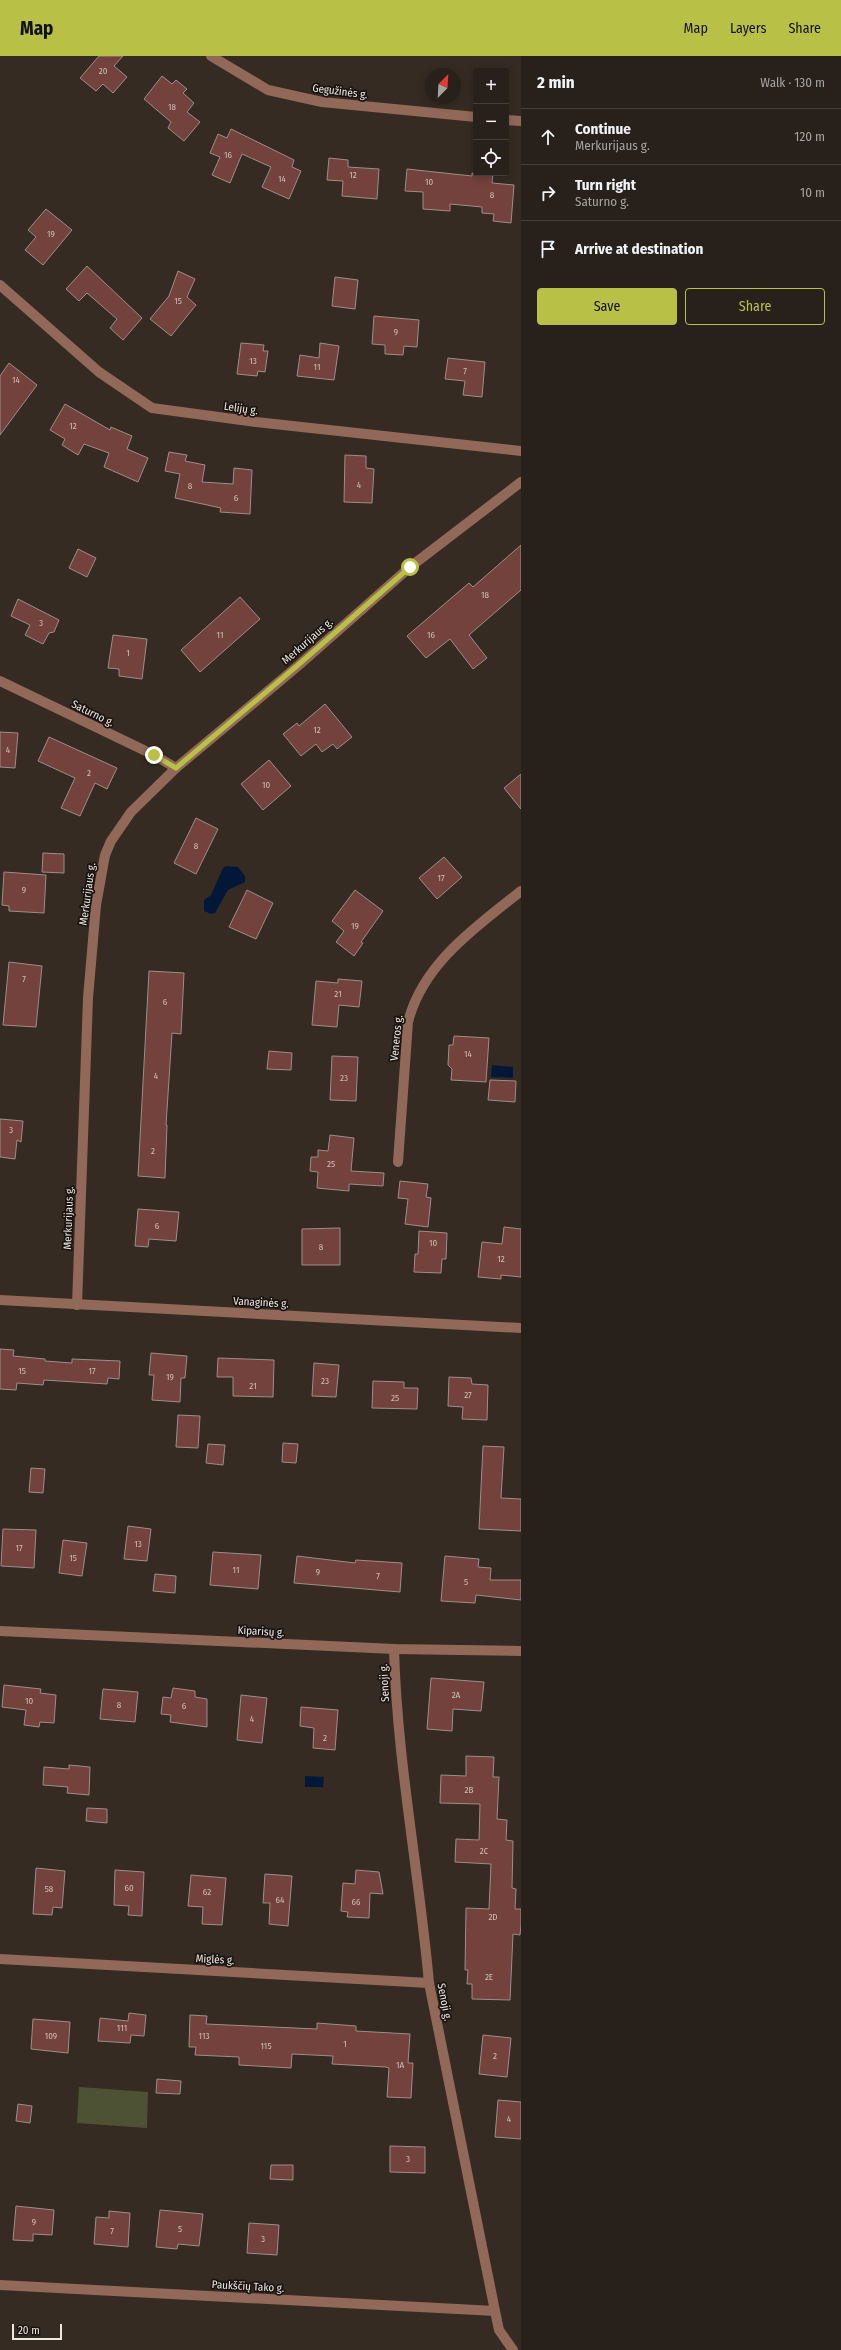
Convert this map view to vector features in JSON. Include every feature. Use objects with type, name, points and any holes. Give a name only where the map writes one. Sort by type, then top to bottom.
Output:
[{"type":"street","name":"Gegužinės g.","points":[[211,56],[262,87],[276,92],[322,102],[473,117]]},
{"type":"street","points":[[509,120],[521,121]]},
{"type":"street","name":"Lelijų g.","points":[[0,285],[100,372],[152,408],[256,422],[521,451]]},
{"type":"street","name":"Merkurijaus g.","points":[[77,1305],[88,998],[96,904],[105,855],[120,826],[176,768],[298,665],[410,567],[521,482]]},
{"type":"street","name":"Saturno g.","points":[[0,682],[154,755],[176,768]]},
{"type":"street","name":"Veneros g.","points":[[398,1162],[408,1022],[412,1007],[420,990],[439,963],[481,923],[521,891]]},
{"type":"street","name":"Vanaginės g.","points":[[0,1300],[521,1328]]},
{"type":"street","name":"Kiparisų g.","points":[[0,1631],[394,1649],[521,1651]]},
{"type":"street","name":"Senoji g.","points":[[394,1649],[395,1687],[405,1797],[425,1937],[428,1983],[495,2311],[500,2330],[513,2350]]},
{"type":"street","name":"Miglės g.","points":[[0,1959],[428,1983]]},
{"type":"street","name":"Paukščių Tako g.","points":[[0,2284],[495,2311]]},
{"type":"green space","points":[[79,2087],[148,2092],[147,2128],[77,2123]]},
{"type":"water","points":[[226,866],[238,867],[245,876],[245,882],[228,890],[215,913],[211,914],[204,911],[204,900],[211,895],[223,868]]},
{"type":"water","points":[[492,1065],[513,1067],[513,1078],[491,1077]]},
{"type":"water","points":[[305,1776],[324,1777],[323,1787],[305,1787]]},
{"type":"building","points":[[99,56],[123,56],[114,66],[127,77],[113,93],[103,84],[96,91],[80,78]]},
{"type":"building","points":[[162,76],[172,84],[176,80],[187,89],[183,93],[194,103],[187,112],[200,122],[184,141],[168,128],[171,122],[144,99]]},
{"type":"building","points":[[231,129],[294,160],[292,167],[301,171],[289,199],[262,187],[271,167],[242,154],[230,183],[212,175],[220,157],[210,153],[218,134],[227,138]]},
{"type":"building","points":[[329,158],[348,160],[348,167],[379,169],[377,199],[342,196],[343,181],[327,180]]},
{"type":"building","points":[[407,169],[472,176],[472,173],[473,176],[493,176],[492,183],[514,185],[511,223],[493,221],[494,214],[482,213],[482,207],[450,204],[450,211],[423,209],[423,192],[405,191]]},
{"type":"building","points":[[46,209],[72,230],[43,265],[25,250],[36,237],[28,230]]},
{"type":"building","points":[[87,266],[142,318],[123,340],[110,328],[117,319],[87,293],[79,301],[66,289]]},
{"type":"building","points":[[178,271],[195,279],[187,297],[196,305],[171,336],[150,319],[169,296]]},
{"type":"building","points":[[335,277],[358,280],[355,309],[332,306]]},
{"type":"building","points":[[374,316],[419,320],[417,347],[404,346],[403,355],[385,354],[385,345],[372,344]]},
{"type":"building","points":[[241,343],[264,345],[263,351],[268,351],[265,372],[258,371],[257,376],[237,374]]},
{"type":"building","points":[[320,343],[339,346],[334,380],[297,376],[300,355],[319,358]]},
{"type":"building","points":[[448,358],[485,362],[482,397],[463,395],[465,381],[445,379]]},
{"type":"building","points":[[9,363],[37,385],[0,435],[0,376]]},
{"type":"building","points":[[65,404],[110,430],[111,427],[132,436],[127,449],[148,458],[138,482],[104,467],[109,453],[84,444],[78,455],[62,445],[65,439],[50,430]]},
{"type":"building","points":[[169,452],[187,455],[185,461],[205,465],[202,482],[233,484],[234,468],[252,470],[250,514],[220,512],[221,508],[175,498],[180,474],[165,471]]},
{"type":"building","points":[[345,455],[366,456],[366,468],[374,469],[372,503],[344,502]]},
{"type":"building","points":[[521,545],[521,590],[469,635],[487,658],[473,669],[450,639],[426,658],[407,636],[469,583],[473,587]]},
{"type":"building","points":[[78,549],[96,558],[87,577],[69,568]]},
{"type":"building","points":[[240,597],[260,619],[200,672],[181,650]]},
{"type":"building","points":[[18,599],[59,620],[54,632],[49,633],[43,644],[25,635],[30,625],[11,616]]},
{"type":"building","points":[[113,635],[147,639],[142,679],[119,676],[119,669],[108,668]]},
{"type":"building","points":[[325,704],[352,737],[337,749],[333,744],[322,752],[316,744],[301,756],[283,734],[297,723],[299,726]]},
{"type":"building","points":[[0,732],[18,733],[15,768],[0,767]]},
{"type":"building","points":[[49,737],[117,768],[107,789],[95,783],[80,816],[61,808],[75,778],[38,761]]},
{"type":"building","points":[[269,760],[291,786],[263,810],[241,784]]},
{"type":"building","points":[[521,774],[521,809],[504,788]]},
{"type":"building","points":[[196,818],[218,829],[196,874],[174,863]]},
{"type":"building","points":[[43,853],[64,854],[64,873],[42,872]]},
{"type":"building","points":[[444,857],[462,877],[437,899],[419,878]]},
{"type":"building","points":[[4,872],[46,875],[44,913],[9,911],[9,906],[2,905]]},
{"type":"building","points":[[247,890],[273,903],[256,939],[229,927]]},
{"type":"building","points":[[355,890],[383,911],[361,942],[363,943],[354,956],[336,942],[344,931],[332,921]]},
{"type":"building","points":[[9,962],[42,966],[36,1027],[3,1025]]},
{"type":"building","points":[[149,971],[184,973],[181,1034],[172,1033],[166,1125],[165,1178],[138,1176]]},
{"type":"building","points":[[338,979],[362,981],[359,1007],[339,1005],[337,1027],[312,1025],[316,981],[338,983]]},
{"type":"building","points":[[454,1036],[489,1038],[486,1082],[451,1080],[452,1069],[448,1065],[449,1045],[453,1045]]},
{"type":"building","points":[[269,1051],[292,1053],[291,1070],[267,1069]]},
{"type":"building","points":[[332,1056],[358,1057],[356,1101],[330,1100]]},
{"type":"building","points":[[490,1080],[516,1081],[515,1102],[488,1100]]},
{"type":"building","points":[[0,1119],[23,1121],[21,1142],[17,1140],[15,1159],[0,1157]]},
{"type":"building","points":[[330,1135],[354,1138],[351,1171],[384,1173],[383,1186],[349,1184],[349,1191],[317,1188],[318,1172],[310,1171],[311,1157],[318,1157],[318,1150],[328,1151]]},
{"type":"building","points":[[400,1181],[428,1184],[426,1197],[431,1198],[428,1227],[405,1224],[408,1199],[398,1198]]},
{"type":"building","points":[[138,1209],[179,1212],[176,1241],[149,1239],[148,1247],[135,1246]]},
{"type":"building","points":[[504,1227],[521,1229],[521,1277],[501,1275],[501,1279],[478,1277],[482,1242],[502,1244]]},
{"type":"building","points":[[340,1228],[340,1265],[302,1265],[302,1229]]},
{"type":"building","points":[[419,1231],[447,1233],[446,1259],[442,1259],[441,1273],[414,1272],[415,1254],[418,1254]]},
{"type":"building","points":[[0,1349],[14,1350],[13,1356],[45,1359],[45,1361],[72,1363],[72,1359],[120,1361],[119,1379],[108,1378],[107,1384],[44,1380],[43,1385],[17,1383],[16,1390],[0,1389]]},
{"type":"building","points":[[151,1353],[187,1356],[185,1378],[181,1378],[180,1402],[152,1400],[154,1375],[149,1375]]},
{"type":"building","points":[[218,1358],[274,1360],[273,1397],[233,1396],[233,1377],[217,1377]]},
{"type":"building","points":[[314,1363],[339,1365],[336,1397],[312,1396]]},
{"type":"building","points":[[449,1377],[471,1378],[472,1384],[488,1385],[487,1420],[462,1419],[463,1407],[448,1406]]},
{"type":"building","points":[[373,1381],[404,1382],[404,1388],[418,1388],[417,1409],[372,1408]]},
{"type":"building","points":[[178,1415],[200,1416],[198,1448],[176,1447]]},
{"type":"building","points":[[283,1443],[298,1444],[296,1463],[282,1462]]},
{"type":"building","points":[[208,1444],[225,1445],[223,1465],[206,1463]]},
{"type":"building","points":[[483,1446],[504,1447],[501,1498],[521,1499],[521,1531],[479,1529]]},
{"type":"building","points":[[31,1468],[45,1469],[43,1493],[29,1492]]},
{"type":"building","points":[[128,1526],[151,1529],[147,1561],[124,1559]]},
{"type":"building","points":[[3,1529],[36,1530],[34,1568],[1,1566]]},
{"type":"building","points":[[63,1540],[87,1543],[82,1576],[59,1573]]},
{"type":"building","points":[[213,1552],[261,1555],[258,1589],[210,1585]]},
{"type":"building","points":[[297,1556],[355,1563],[356,1560],[402,1563],[400,1592],[294,1583]]},
{"type":"building","points":[[445,1556],[479,1559],[478,1567],[491,1568],[490,1580],[521,1580],[521,1600],[476,1595],[475,1603],[441,1601]]},
{"type":"building","points":[[155,1574],[176,1576],[175,1593],[153,1591]]},
{"type":"building","points":[[431,1678],[484,1682],[481,1711],[453,1709],[452,1731],[427,1729]]},
{"type":"building","points":[[4,1685],[41,1689],[40,1693],[56,1695],[54,1723],[40,1722],[39,1727],[24,1725],[26,1710],[2,1707]]},
{"type":"building","points":[[173,1688],[195,1691],[195,1697],[207,1699],[207,1727],[170,1722],[171,1715],[161,1714],[163,1697],[171,1698]]},
{"type":"building","points":[[103,1689],[138,1692],[135,1722],[100,1719]]},
{"type":"building","points":[[241,1695],[267,1698],[262,1743],[237,1740]]},
{"type":"building","points":[[301,1707],[338,1710],[335,1750],[313,1748],[314,1728],[300,1726]]},
{"type":"building","points":[[466,1756],[494,1757],[493,1777],[499,1777],[497,1819],[507,1820],[506,1840],[513,1841],[512,1888],[516,1889],[515,1909],[521,1909],[521,1925],[520,1935],[513,1934],[510,2000],[472,1999],[472,1984],[467,1984],[468,1970],[465,1970],[466,1908],[489,1909],[491,1864],[455,1862],[456,1839],[479,1840],[480,1804],[440,1803],[441,1775],[466,1776]]},
{"type":"building","points":[[69,1765],[90,1767],[89,1795],[67,1793],[68,1787],[43,1785],[44,1767],[69,1769]]},
{"type":"building","points":[[87,1808],[107,1809],[107,1823],[86,1821]]},
{"type":"building","points":[[36,1868],[65,1871],[62,1908],[53,1907],[52,1915],[33,1914]]},
{"type":"building","points":[[115,1870],[144,1872],[142,1916],[128,1915],[129,1906],[114,1905]]},
{"type":"building","points":[[356,1870],[379,1872],[383,1894],[370,1893],[369,1918],[347,1917],[348,1912],[341,1911],[343,1883],[355,1884]]},
{"type":"building","points":[[265,1874],[292,1876],[288,1926],[269,1924],[270,1903],[263,1903]]},
{"type":"building","points":[[191,1875],[226,1878],[222,1925],[202,1924],[203,1907],[188,1906]]},
{"type":"building","points":[[129,2013],[146,2015],[144,2036],[131,2035],[130,2043],[98,2041],[100,2018],[128,2021]]},
{"type":"building","points":[[190,2015],[207,2016],[206,2024],[317,2029],[317,2023],[356,2026],[356,2031],[410,2034],[408,2063],[413,2063],[411,2098],[387,2097],[389,2068],[332,2064],[333,2056],[292,2054],[291,2068],[239,2065],[239,2057],[195,2055],[196,2047],[189,2047]]},
{"type":"building","points":[[33,2019],[70,2022],[68,2053],[31,2049]]},
{"type":"building","points":[[483,2035],[511,2038],[507,2077],[479,2074]]},
{"type":"building","points":[[157,2079],[181,2081],[180,2094],[156,2093]]},
{"type":"building","points":[[498,2100],[521,2102],[521,2139],[495,2137]]},
{"type":"building","points":[[18,2104],[32,2106],[30,2123],[16,2121]]},
{"type":"building","points":[[390,2146],[425,2147],[425,2173],[390,2172]]},
{"type":"building","points":[[271,2165],[293,2165],[293,2180],[270,2179]]},
{"type":"building","points":[[16,2206],[54,2210],[52,2235],[33,2234],[33,2241],[13,2240]]},
{"type":"building","points":[[160,2210],[203,2214],[199,2246],[178,2244],[177,2249],[156,2247]]},
{"type":"building","points":[[109,2211],[130,2213],[128,2247],[94,2244],[96,2217],[109,2218]]},
{"type":"building","points":[[249,2223],[279,2225],[277,2255],[247,2253]]},
{"type":"route","points":[[154,755],[176,768],[298,665],[410,567]]}]
